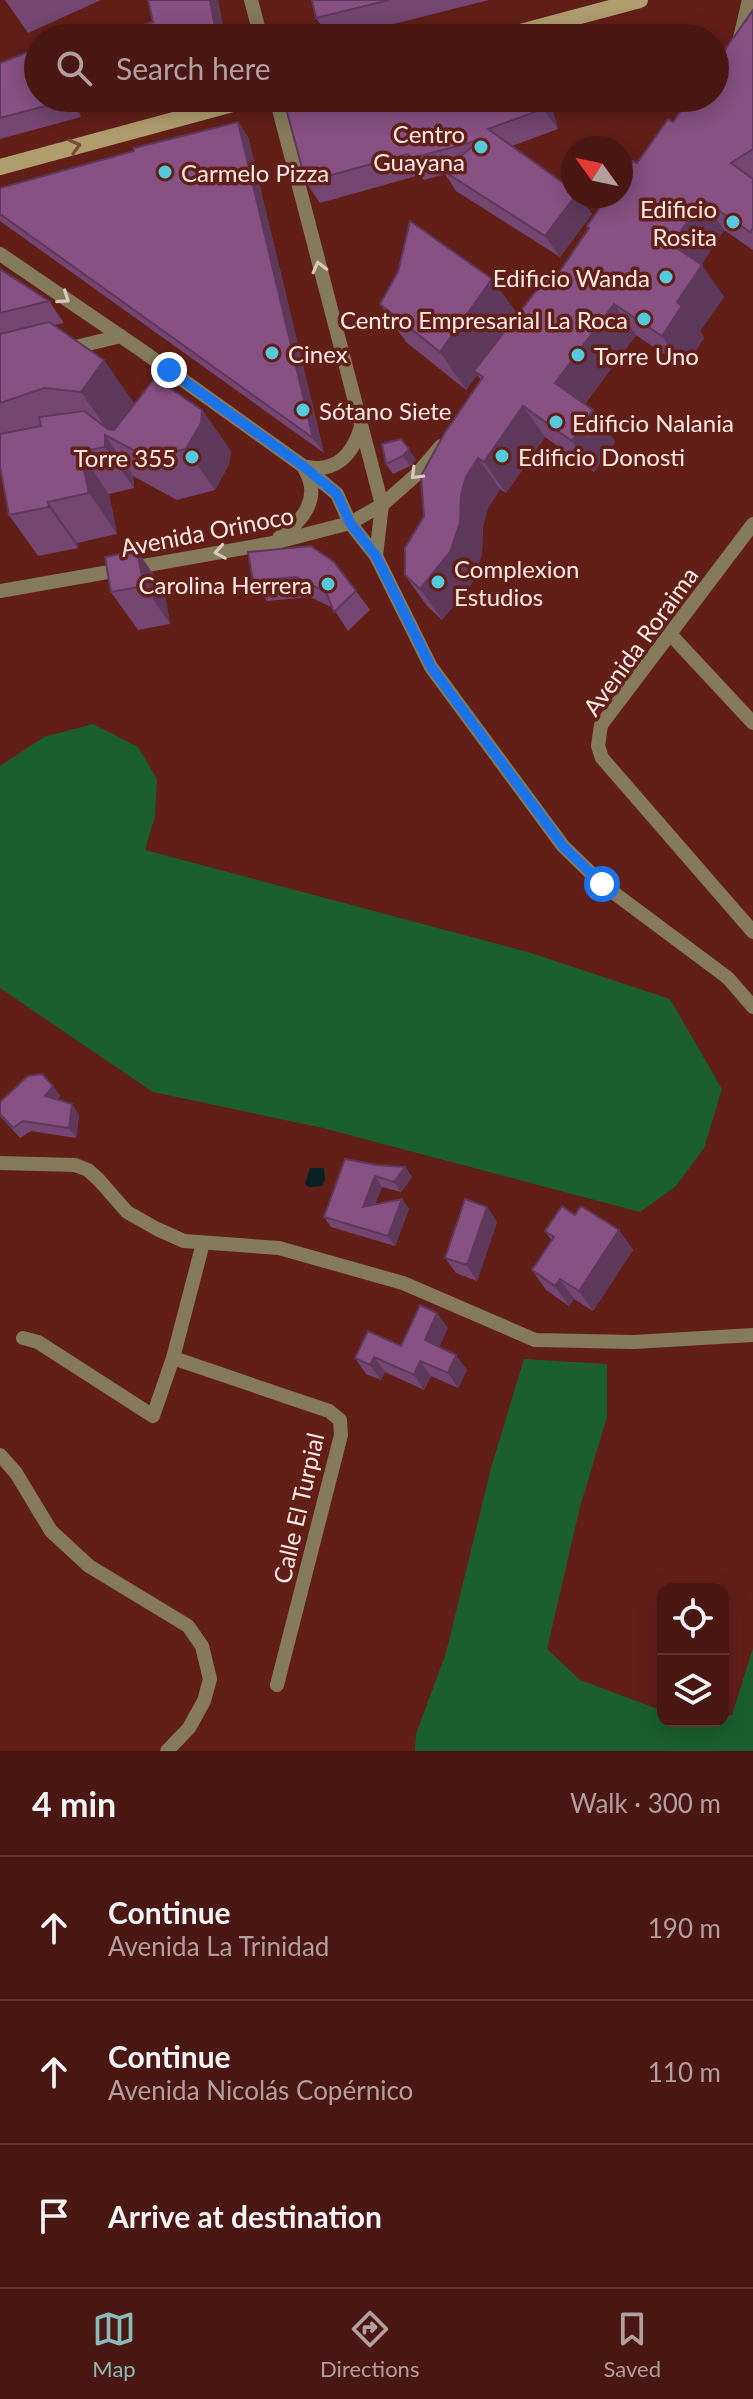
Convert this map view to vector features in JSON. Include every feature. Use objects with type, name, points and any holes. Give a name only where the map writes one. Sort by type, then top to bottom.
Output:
[{"type":"street","points":[[251,0],[257,24]]},
{"type":"street","points":[[550,24],[640,0]]},
{"type":"street","points":[[735,48],[744,28],[749,0]]},
{"type":"street","points":[[0,167],[203,112]]},
{"type":"street","points":[[280,112],[382,505],[376,556]]},
{"type":"street","points":[[0,254],[121,336],[303,466],[337,494],[350,523],[376,556],[431,667],[563,846],[602,884],[728,978],[753,1007]]},
{"type":"street","points":[[45,354],[121,336]]},
{"type":"street","points":[[303,466],[318,469],[336,465],[351,452],[361,427]]},
{"type":"street","name":"Avenida Orinoco","points":[[0,591],[273,543],[350,523],[382,505],[416,475],[448,438]]},
{"type":"street","points":[[273,543],[301,519],[312,500],[312,488],[303,466]]},
{"type":"street","name":"Avenida Roraima","points":[[753,524],[607,716],[601,725],[598,746],[602,758],[753,932]]},
{"type":"street","points":[[671,635],[753,723]]},
{"type":"street","points":[[0,1163],[75,1165],[88,1170],[127,1212],[184,1241],[279,1248],[403,1283],[535,1340],[634,1342],[753,1335]]},
{"type":"street","points":[[23,1338],[38,1342],[153,1416],[173,1358],[203,1243]]},
{"type":"street","name":"Calle El Turpial","points":[[173,1358],[329,1411],[340,1420],[341,1435],[277,1685]]},
{"type":"street","points":[[0,1455],[16,1473],[51,1531],[89,1566],[188,1626],[202,1646],[210,1679],[204,1701],[189,1728],[167,1751]]},
{"type":"green space","points":[[93,724],[138,747],[157,779],[155,816],[145,850],[528,952],[670,999],[722,1089],[704,1148],[676,1186],[640,1212],[323,1128],[153,1092],[0,988],[0,766],[44,737]]},
{"type":"green space","points":[[524,1359],[607,1364],[607,1417],[580,1507],[547,1649],[580,1680],[657,1709],[657,1727],[729,1727],[729,1716],[732,1715],[753,1648],[753,1751],[415,1751],[416,1734],[446,1653],[491,1468]]},
{"type":"water","points":[[310,1168],[324,1168],[322,1186],[309,1187],[305,1184]]},
{"type":"building","points":[[148,0],[210,0],[214,24],[146,24],[153,22]]},
{"type":"building","points":[[312,0],[389,0],[316,18]]},
{"type":"building","points":[[753,10],[753,149],[731,163],[753,179],[753,228],[750,232],[702,199],[672,245],[702,265],[677,302],[682,306],[662,336],[614,304],[555,383],[593,410],[572,441],[523,406],[484,462],[478,458],[466,477],[461,495],[460,523],[450,552],[420,589],[405,575],[405,548],[424,516],[421,476],[444,434],[483,377],[474,371],[547,277],[553,281],[600,208],[633,208],[633,161],[637,163],[668,119],[673,122],[680,112],[729,112],[729,44]]},
{"type":"building","points":[[24,54],[24,112],[0,118],[0,63]]},
{"type":"building","points":[[287,112],[535,112],[488,129],[561,181],[561,208],[566,208],[545,236],[442,170],[483,139],[409,159],[408,154],[306,182]]},
{"type":"building","points":[[238,122],[313,438],[0,214],[0,188],[134,151],[134,148]]},
{"type":"building","points":[[410,221],[492,279],[440,352],[380,304],[398,272]]},
{"type":"building","points":[[0,269],[49,301],[0,313]]},
{"type":"building","points":[[49,322],[104,360],[81,392],[44,388],[0,403],[0,334]]},
{"type":"building","points":[[155,378],[202,410],[201,423],[186,449],[148,458],[105,435],[105,447],[80,452],[89,493],[48,502],[49,507],[9,515],[0,467],[0,434],[41,426],[39,417],[84,411],[114,430]]},
{"type":"building","points":[[401,439],[409,449],[403,456],[386,464],[382,444]]},
{"type":"building","points":[[311,546],[334,562],[356,591],[334,612],[326,592],[296,577],[253,581],[248,552]]},
{"type":"building","points":[[137,551],[144,586],[111,592],[105,557]]},
{"type":"building","points":[[42,1074],[53,1086],[45,1096],[72,1104],[69,1128],[23,1121],[13,1128],[0,1114],[0,1102],[28,1076]]},
{"type":"building","points":[[345,1159],[405,1167],[394,1182],[375,1176],[363,1207],[402,1199],[388,1236],[324,1217]]},
{"type":"building","points":[[465,1199],[487,1207],[467,1265],[445,1258]]},
{"type":"building","points":[[562,1206],[575,1215],[581,1206],[619,1230],[579,1291],[560,1279],[555,1286],[532,1270],[554,1237],[545,1231]]},
{"type":"building","points":[[420,1305],[437,1313],[425,1340],[456,1355],[448,1373],[420,1361],[414,1375],[374,1357],[370,1365],[355,1358],[368,1331],[401,1346]]},
{"type":"place","name":"Centro Guayana","points":[[481,147]]},
{"type":"place","name":"Carmelo Pizza","points":[[165,172]]},
{"type":"place","name":"Edificio Rosita","points":[[733,222]]},
{"type":"place","name":"Edificio Wanda","points":[[666,277]]},
{"type":"place","name":"Centro Empresarial La Roca","points":[[644,319]]},
{"type":"place","name":"Cinex","points":[[272,353]]},
{"type":"place","name":"Torre Uno","points":[[578,355]]},
{"type":"place","name":"Sótano Siete","points":[[303,410]]},
{"type":"place","name":"Edificio Nalania","points":[[556,422]]},
{"type":"place","name":"Edificio Donosti","points":[[502,456]]},
{"type":"place","name":"Torre 355","points":[[192,457]]},
{"type":"place","name":"Complexion Estudios","points":[[438,582]]},
{"type":"place","name":"Carolina Herrera","points":[[328,584]]},
{"type":"route","points":[[169,370],[337,494],[350,523],[376,556],[431,667],[563,846],[602,884]]}]
